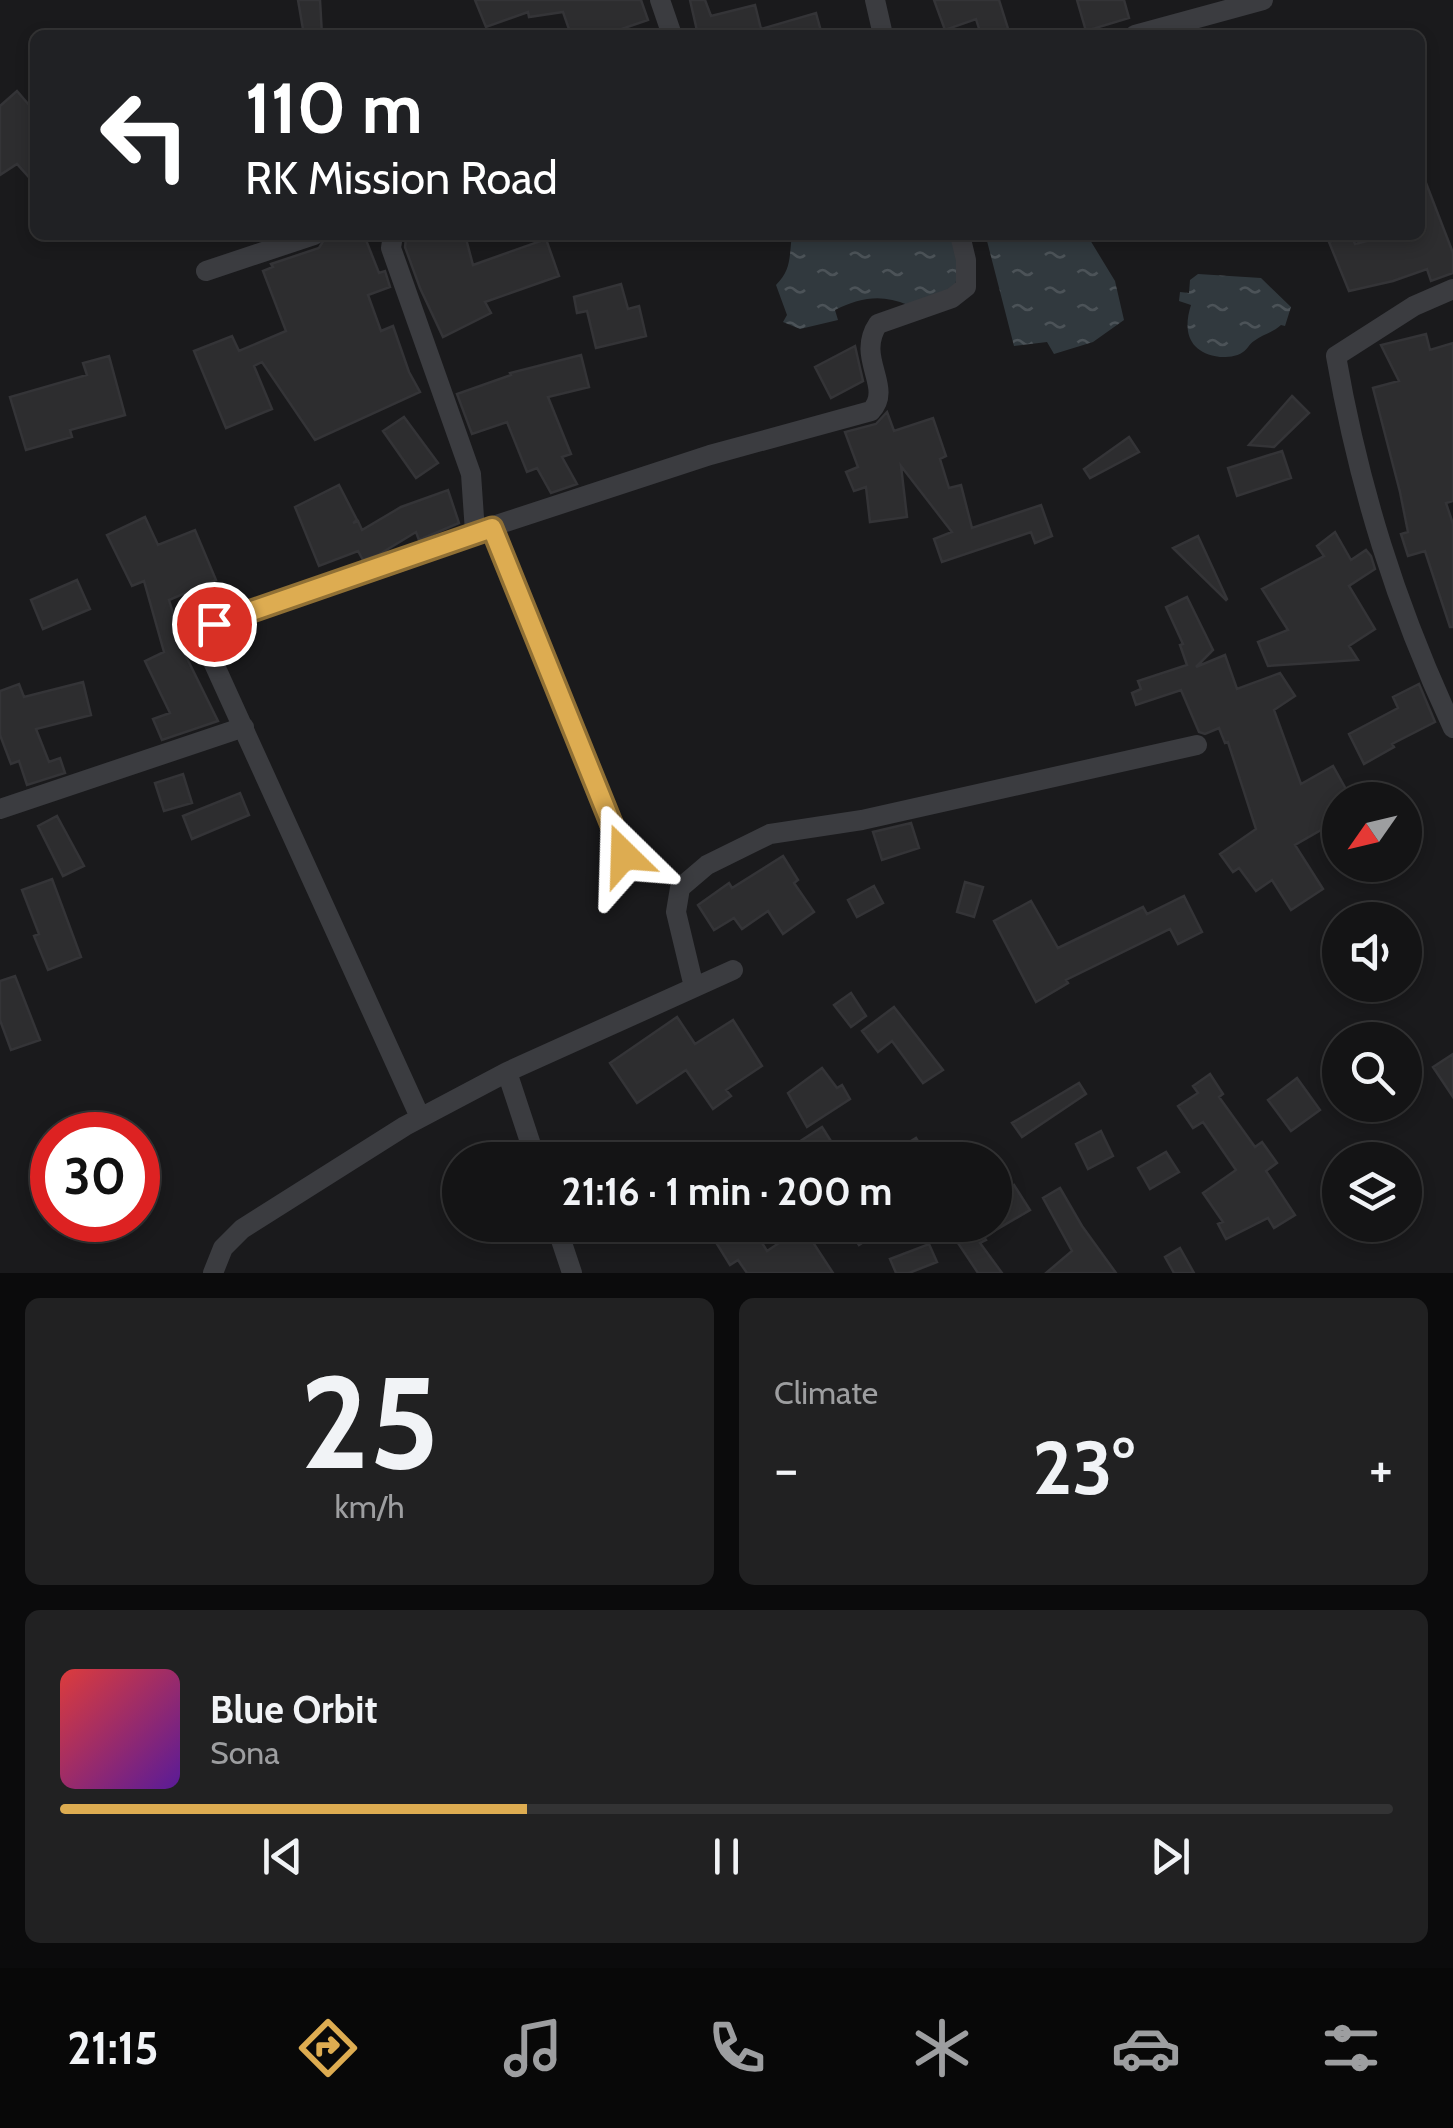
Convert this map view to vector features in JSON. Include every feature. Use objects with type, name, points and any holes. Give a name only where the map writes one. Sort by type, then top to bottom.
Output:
[{"type":"street","points":[[660,0],[670,30]]},
{"type":"street","points":[[875,0],[882,30]]},
{"type":"street","points":[[1153,30],[1263,0]]},
{"type":"street","points":[[206,271],[299,240]]},
{"type":"street","points":[[391,240],[390,248],[471,474],[484,530],[624,855]]},
{"type":"street","points":[[420,1118],[205,644],[205,631],[214,624],[484,530],[710,456],[871,410],[877,405],[879,387],[868,342],[872,333],[878,324],[952,298],[966,287],[961,240]]},
{"type":"street","points":[[1453,289],[1414,306],[1336,356],[1350,438],[1390,577],[1453,728]]},
{"type":"street","points":[[0,808],[244,727]]},
{"type":"street","points":[[694,987],[676,912],[680,888],[708,865],[770,834],[862,820],[1197,745]]},
{"type":"street","points":[[213,1273],[224,1248],[242,1229],[420,1118],[508,1072],[733,970]]},
{"type":"street","points":[[508,1072],[530,1142]]},
{"type":"street","points":[[562,1242],[572,1273]]},
{"type":"water","points":[[792,240],[952,240],[959,262],[955,287],[908,305],[880,298],[854,302],[835,310],[838,320],[800,329],[783,322],[787,315],[776,285],[790,256]]},
{"type":"water","points":[[1090,240],[1115,281],[1124,320],[1093,342],[1054,354],[1047,342],[1014,346],[987,241]]},
{"type":"water","points":[[1198,274],[1261,278],[1291,307],[1285,326],[1234,356],[1220,357],[1202,351],[1188,333],[1191,305],[1179,301],[1180,292],[1189,293],[1190,280]]},
{"type":"building","points":[[298,0],[320,0],[322,30],[303,30]]},
{"type":"building","points":[[475,0],[641,0],[648,20],[619,30],[569,30],[563,12],[529,17],[528,12],[486,27]]},
{"type":"building","points":[[690,0],[705,0],[711,16],[755,5],[761,29],[816,13],[821,30],[697,30]]},
{"type":"building","points":[[934,0],[999,0],[1008,30],[979,30],[976,19],[945,30]]},
{"type":"building","points":[[1077,0],[1124,0],[1129,18],[1086,30]]},
{"type":"building","points":[[17,91],[30,106],[30,178],[17,164],[0,175],[0,106]]},
{"type":"building","points":[[1425,180],[1453,253],[1453,273],[1431,281],[1427,269],[1349,291],[1329,242],[1353,240],[1355,244],[1371,240],[1425,240]]},
{"type":"building","points":[[324,240],[366,240],[379,273],[385,271],[390,287],[368,295],[381,331],[393,326],[420,392],[315,440],[262,362],[254,366],[272,409],[226,428],[194,351],[232,336],[239,351],[286,331],[263,271],[273,267],[271,264],[319,248]]},
{"type":"building","points":[[406,240],[466,240],[473,265],[546,240],[559,276],[485,302],[491,313],[443,337],[405,247]]},
{"type":"building","points":[[621,284],[628,309],[639,306],[646,336],[596,348],[587,311],[577,313],[574,297]]},
{"type":"building","points":[[1426,334],[1430,350],[1453,343],[1453,501],[1446,503],[1453,524],[1453,627],[1425,551],[1408,556],[1401,534],[1408,532],[1400,492],[1373,388],[1399,381],[1381,345]]},
{"type":"building","points":[[855,346],[863,381],[831,398],[815,367]]},
{"type":"building","points":[[581,355],[589,387],[548,397],[571,454],[562,457],[577,484],[551,493],[537,468],[527,472],[507,422],[472,434],[457,394],[510,373]]},
{"type":"building","points":[[109,356],[125,415],[70,430],[72,437],[26,450],[10,397],[87,375],[83,363]]},
{"type":"building","points":[[1292,396],[1309,413],[1274,447],[1249,445]]},
{"type":"building","points":[[887,412],[894,431],[933,418],[946,456],[940,459],[949,488],[961,485],[972,528],[1041,505],[1052,536],[1035,543],[1031,532],[942,562],[934,539],[952,532],[901,466],[907,517],[870,522],[866,487],[854,491],[846,472],[858,467],[845,432],[876,424]]},
{"type":"building","points":[[404,417],[438,463],[416,478],[383,431]]},
{"type":"building","points":[[1129,437],[1139,452],[1090,478],[1084,469]]},
{"type":"building","points":[[1282,451],[1291,478],[1237,496],[1228,468]]},
{"type":"building","points":[[339,485],[357,520],[353,523],[358,521],[362,530],[401,507],[448,490],[459,523],[419,540],[416,532],[363,560],[358,551],[319,566],[295,507]]},
{"type":"building","points":[[145,517],[158,545],[195,530],[216,580],[169,600],[179,633],[175,634],[218,721],[162,740],[153,719],[170,713],[145,661],[164,652],[144,581],[132,586],[107,535]]},
{"type":"building","points":[[1335,532],[1351,560],[1366,550],[1371,556],[1375,569],[1349,586],[1375,629],[1349,646],[1358,660],[1268,666],[1258,642],[1288,630],[1262,589],[1324,556],[1317,546]]},
{"type":"building","points":[[1198,536],[1227,599],[1226,600],[1173,548]]},
{"type":"building","points":[[77,580],[90,609],[43,629],[31,600]]},
{"type":"building","points":[[1187,597],[1213,650],[1196,667],[1225,655],[1237,689],[1280,673],[1295,696],[1274,710],[1301,784],[1333,766],[1342,782],[1322,782],[1322,829],[1295,845],[1323,889],[1291,910],[1272,880],[1256,891],[1239,868],[1233,872],[1220,854],[1256,829],[1228,742],[1225,743],[1219,728],[1205,734],[1199,732],[1181,690],[1136,705],[1132,693],[1141,689],[1138,681],[1187,665],[1180,645],[1183,644],[1166,607]]},
{"type":"building","points":[[83,682],[91,715],[36,729],[49,762],[60,758],[65,773],[27,785],[19,761],[11,764],[0,735],[0,691],[19,684],[24,697]]},
{"type":"building","points":[[1419,684],[1435,722],[1364,764],[1349,734],[1398,708],[1393,697]]},
{"type":"building","points":[[183,774],[192,803],[164,811],[155,783]]},
{"type":"building","points":[[240,793],[249,815],[192,839],[183,816]]},
{"type":"building","points":[[57,816],[84,866],[63,876],[38,826]]},
{"type":"building","points":[[911,823],[919,848],[882,860],[873,832]]},
{"type":"building","points":[[783,856],[798,880],[794,883],[814,912],[783,934],[768,911],[742,929],[734,918],[714,930],[698,905],[729,883],[732,888]]},
{"type":"building","points":[[52,879],[81,957],[48,970],[22,890]]},
{"type":"building","points":[[965,882],[983,887],[974,917],[957,912]]},
{"type":"building","points":[[874,886],[883,903],[857,917],[848,900]]},
{"type":"building","points":[[1184,896],[1202,932],[1178,944],[1170,929],[1066,980],[1068,983],[1036,1002],[994,921],[1031,901],[1058,948],[1143,907],[1147,914]]},
{"type":"building","points":[[15,976],[40,1040],[11,1050],[0,1020],[0,981]]},
{"type":"building","points":[[851,993],[866,1016],[851,1027],[834,1005]]},
{"type":"building","points":[[894,1007],[943,1070],[923,1083],[892,1041],[878,1052],[862,1031]]},
{"type":"building","points":[[677,1017],[695,1044],[733,1020],[762,1066],[726,1090],[731,1096],[713,1109],[686,1070],[637,1103],[610,1063]]},
{"type":"building","points":[[1453,1054],[1453,1097],[1433,1067]]},
{"type":"building","points":[[822,1068],[837,1088],[842,1085],[850,1099],[807,1127],[788,1093]]},
{"type":"building","points":[[1210,1074],[1223,1094],[1219,1097],[1255,1147],[1262,1142],[1277,1163],[1266,1171],[1295,1215],[1274,1228],[1268,1218],[1226,1239],[1218,1224],[1223,1222],[1203,1193],[1236,1170],[1203,1122],[1193,1128],[1178,1106],[1198,1093],[1193,1086]]},
{"type":"building","points":[[1297,1078],[1320,1110],[1291,1131],[1268,1100]]},
{"type":"building","points":[[1079,1083],[1086,1094],[1022,1137],[1012,1123]]},
{"type":"building","points":[[822,1127],[832,1142],[799,1142]]},
{"type":"building","points":[[1101,1131],[1113,1156],[1088,1169],[1076,1144]]},
{"type":"building","points":[[1166,1152],[1179,1172],[1150,1189],[1138,1168]]},
{"type":"building","points":[[1012,1186],[1030,1210],[1012,1221]]},
{"type":"building","points":[[1060,1188],[1116,1273],[1046,1273],[1072,1251],[1043,1198]]},
{"type":"building","points":[[761,1242],[767,1251],[780,1242],[813,1242],[833,1273],[747,1273],[738,1260],[730,1265],[717,1244]]},
{"type":"building","points":[[957,1242],[982,1242],[1002,1273],[978,1273]]},
{"type":"building","points":[[929,1244],[937,1262],[909,1273],[896,1273],[890,1259]]},
{"type":"building","points":[[1180,1248],[1194,1273],[1174,1273],[1165,1257]]},
{"type":"route","points":[[214,624],[492,528],[624,855]]}]
